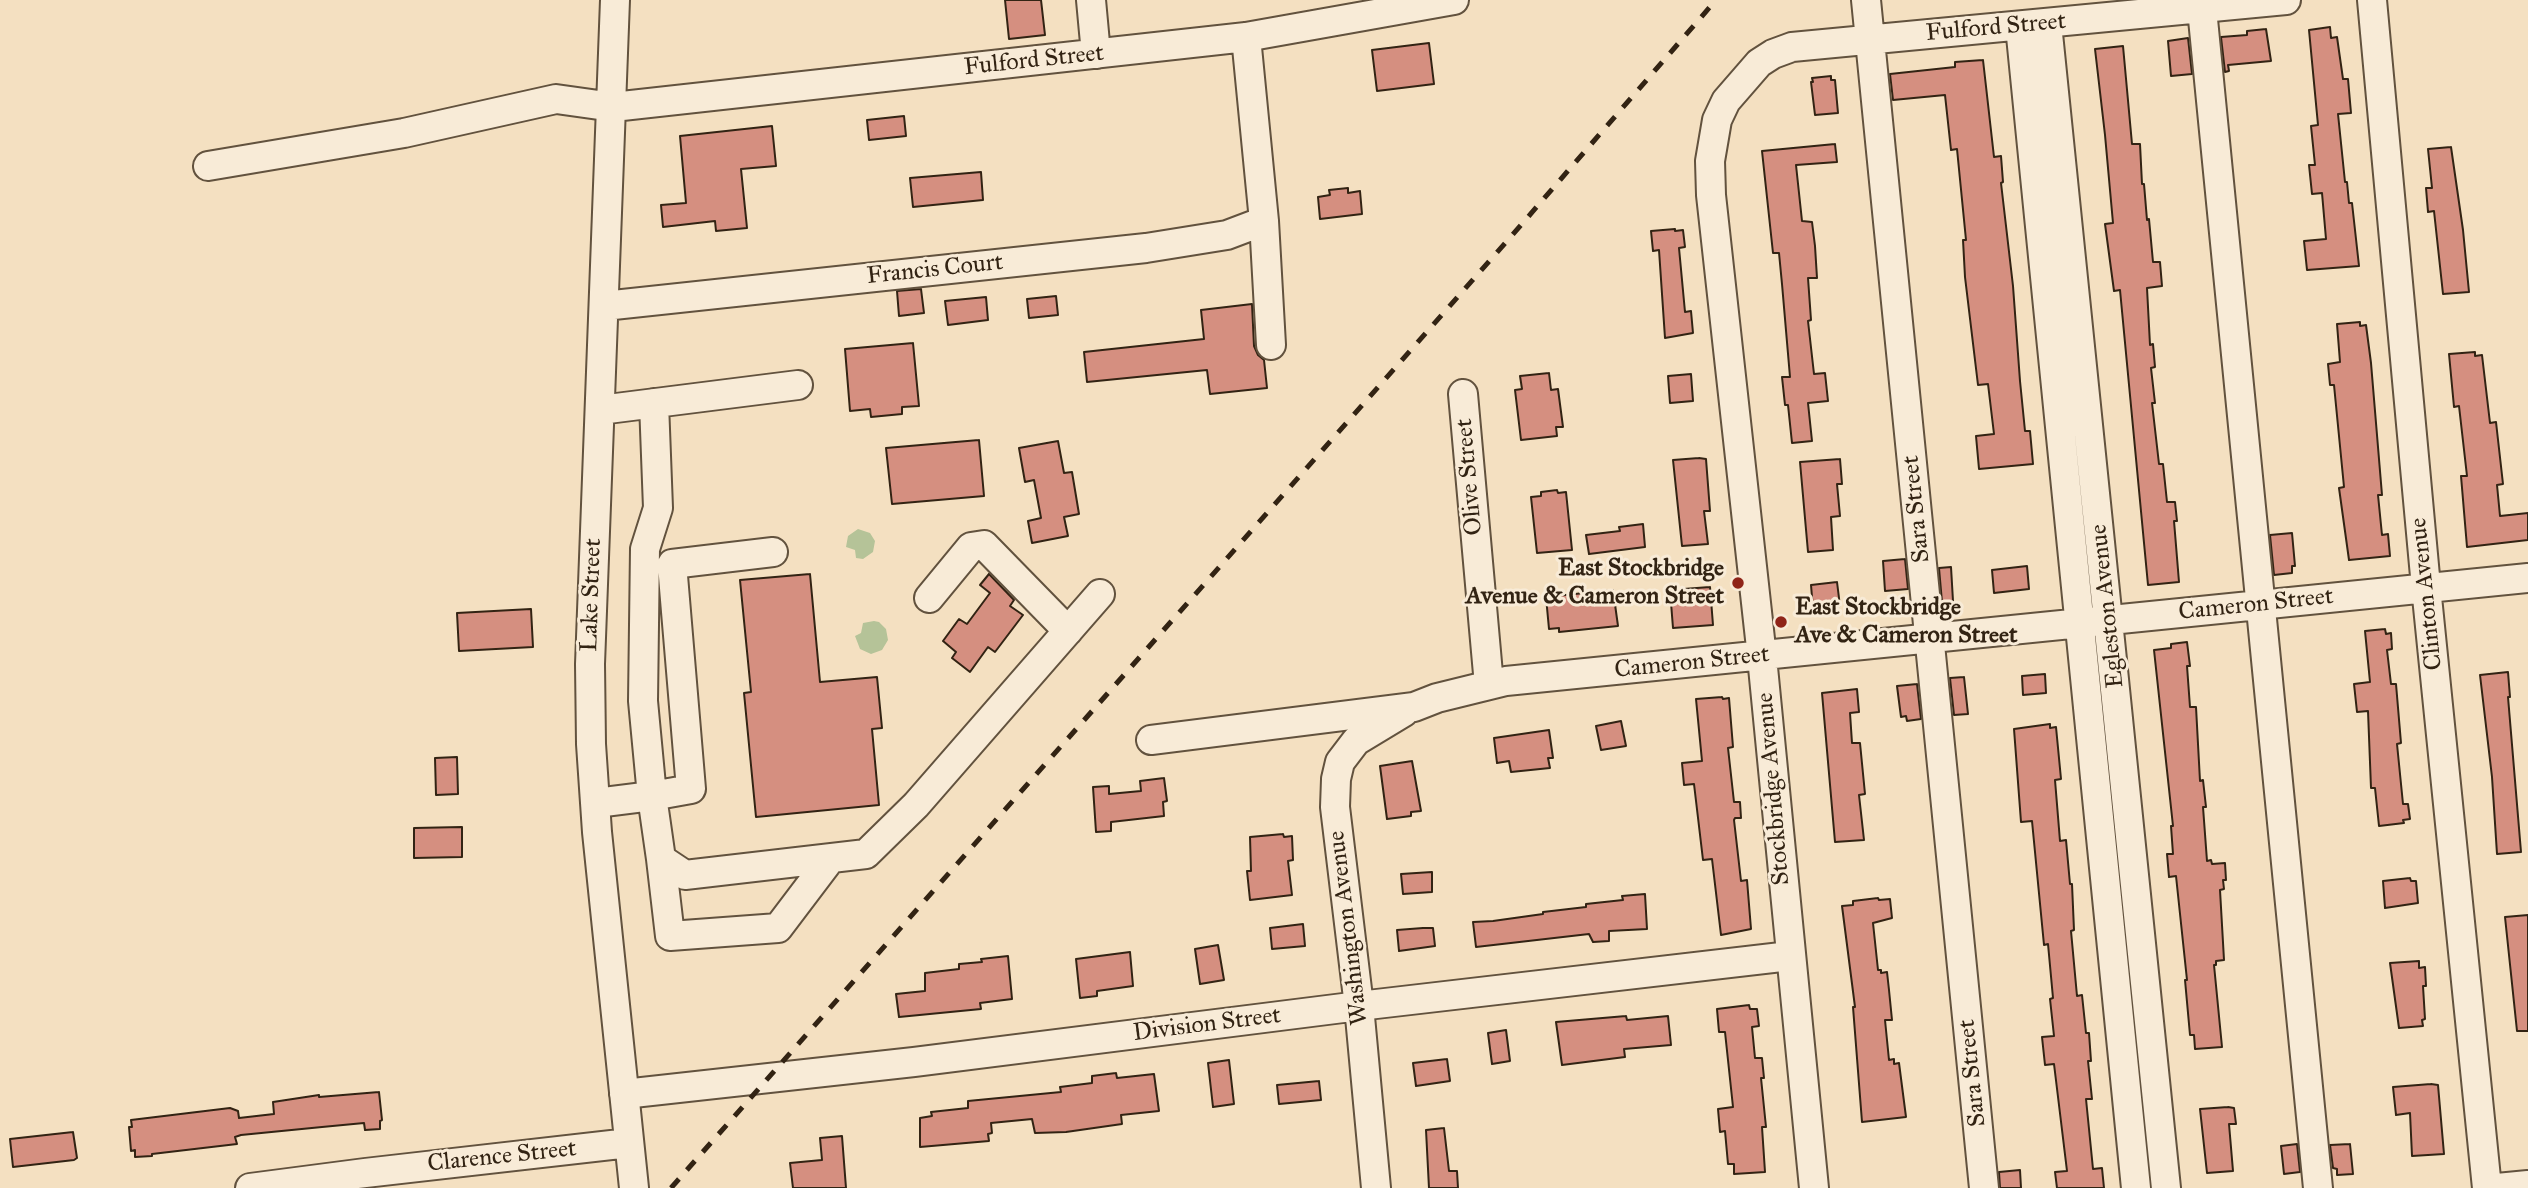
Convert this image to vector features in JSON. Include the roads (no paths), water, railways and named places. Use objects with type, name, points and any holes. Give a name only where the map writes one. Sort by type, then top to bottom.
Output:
[{"type":"street","name":"Lake Street","points":[[615,0],[590,664],[591,744],[597,832],[634,1188]]},
{"type":"street","points":[[1091,0],[1096,54]]},
{"type":"street","name":"Fulford Street","points":[[208,166],[404,133],[556,99],[613,107],[1096,54],[1246,37],[1454,0]]},
{"type":"street","name":"Sara Street","points":[[1866,0],[1984,1188]]},
{"type":"street","name":"Fulford Street","points":[[1726,101],[1759,63],[1792,47],[2034,25],[2088,10],[2135,7],[2202,9],[2286,0]]},
{"type":"street","name":"Clinton Avenue","points":[[2372,0],[2426,587],[2487,1188]]},
{"type":"street","points":[[2202,9],[2318,1188]]},
{"type":"street","name":"Egleston Avenue","points":[[2034,25],[2078,320],[2166,1188]]},
{"type":"street","name":"Egleston Avenue","points":[[2034,25],[2049,323],[2136,1188]]},
{"type":"street","points":[[1246,37],[1264,221],[1270,345]]},
{"type":"street","name":"Stockbridge Avenue","points":[[1726,101],[1717,120],[1712,141],[1711,195],[1762,657],[1814,1188]]},
{"type":"street","name":"Francis Court","points":[[604,306],[1146,248],[1227,235],[1264,221]]},
{"type":"street","points":[[2049,323],[2078,320]]},
{"type":"street","points":[[600,410],[798,385]]},
{"type":"street","name":"Olive Street","points":[[1463,394],[1489,685]]},
{"type":"street","points":[[596,803],[691,789],[659,566],[645,549],[658,508],[654,403]]},
{"type":"street","points":[[929,598],[971,547],[984,545],[1068,631]]},
{"type":"street","points":[[659,566],[773,552]]},
{"type":"street","points":[[659,566],[642,701],[670,936],[778,928],[831,858]]},
{"type":"street","name":"Cameron Street","points":[[1152,740],[1414,707],[1437,698],[1506,681],[2528,578]]},
{"type":"street","points":[[661,859],[685,876],[866,853],[902,821],[1100,594]]},
{"type":"street","name":"Washington Avenue","points":[[1376,1188],[1359,1006],[1335,807],[1336,779],[1340,762],[1356,741],[1414,707]]},
{"type":"street","points":[[2110,926],[2140,924]]},
{"type":"street","name":"Division Street","points":[[624,1094],[914,1062],[1359,1006],[1790,956]]},
{"type":"street","name":"Clarence Street","points":[[250,1188],[366,1180],[629,1143]]},
{"type":"street","points":[[2497,1188],[2528,1185]]},
{"type":"railway","points":[[671,1188],[1508,240],[1716,0]]},
{"type":"place","name":"East Stockbridge Avenue & Cameron Street","points":[[1738,583]]},
{"type":"place","name":"East Stockbridge Ave & Cameron Street","points":[[1781,622]]}]
